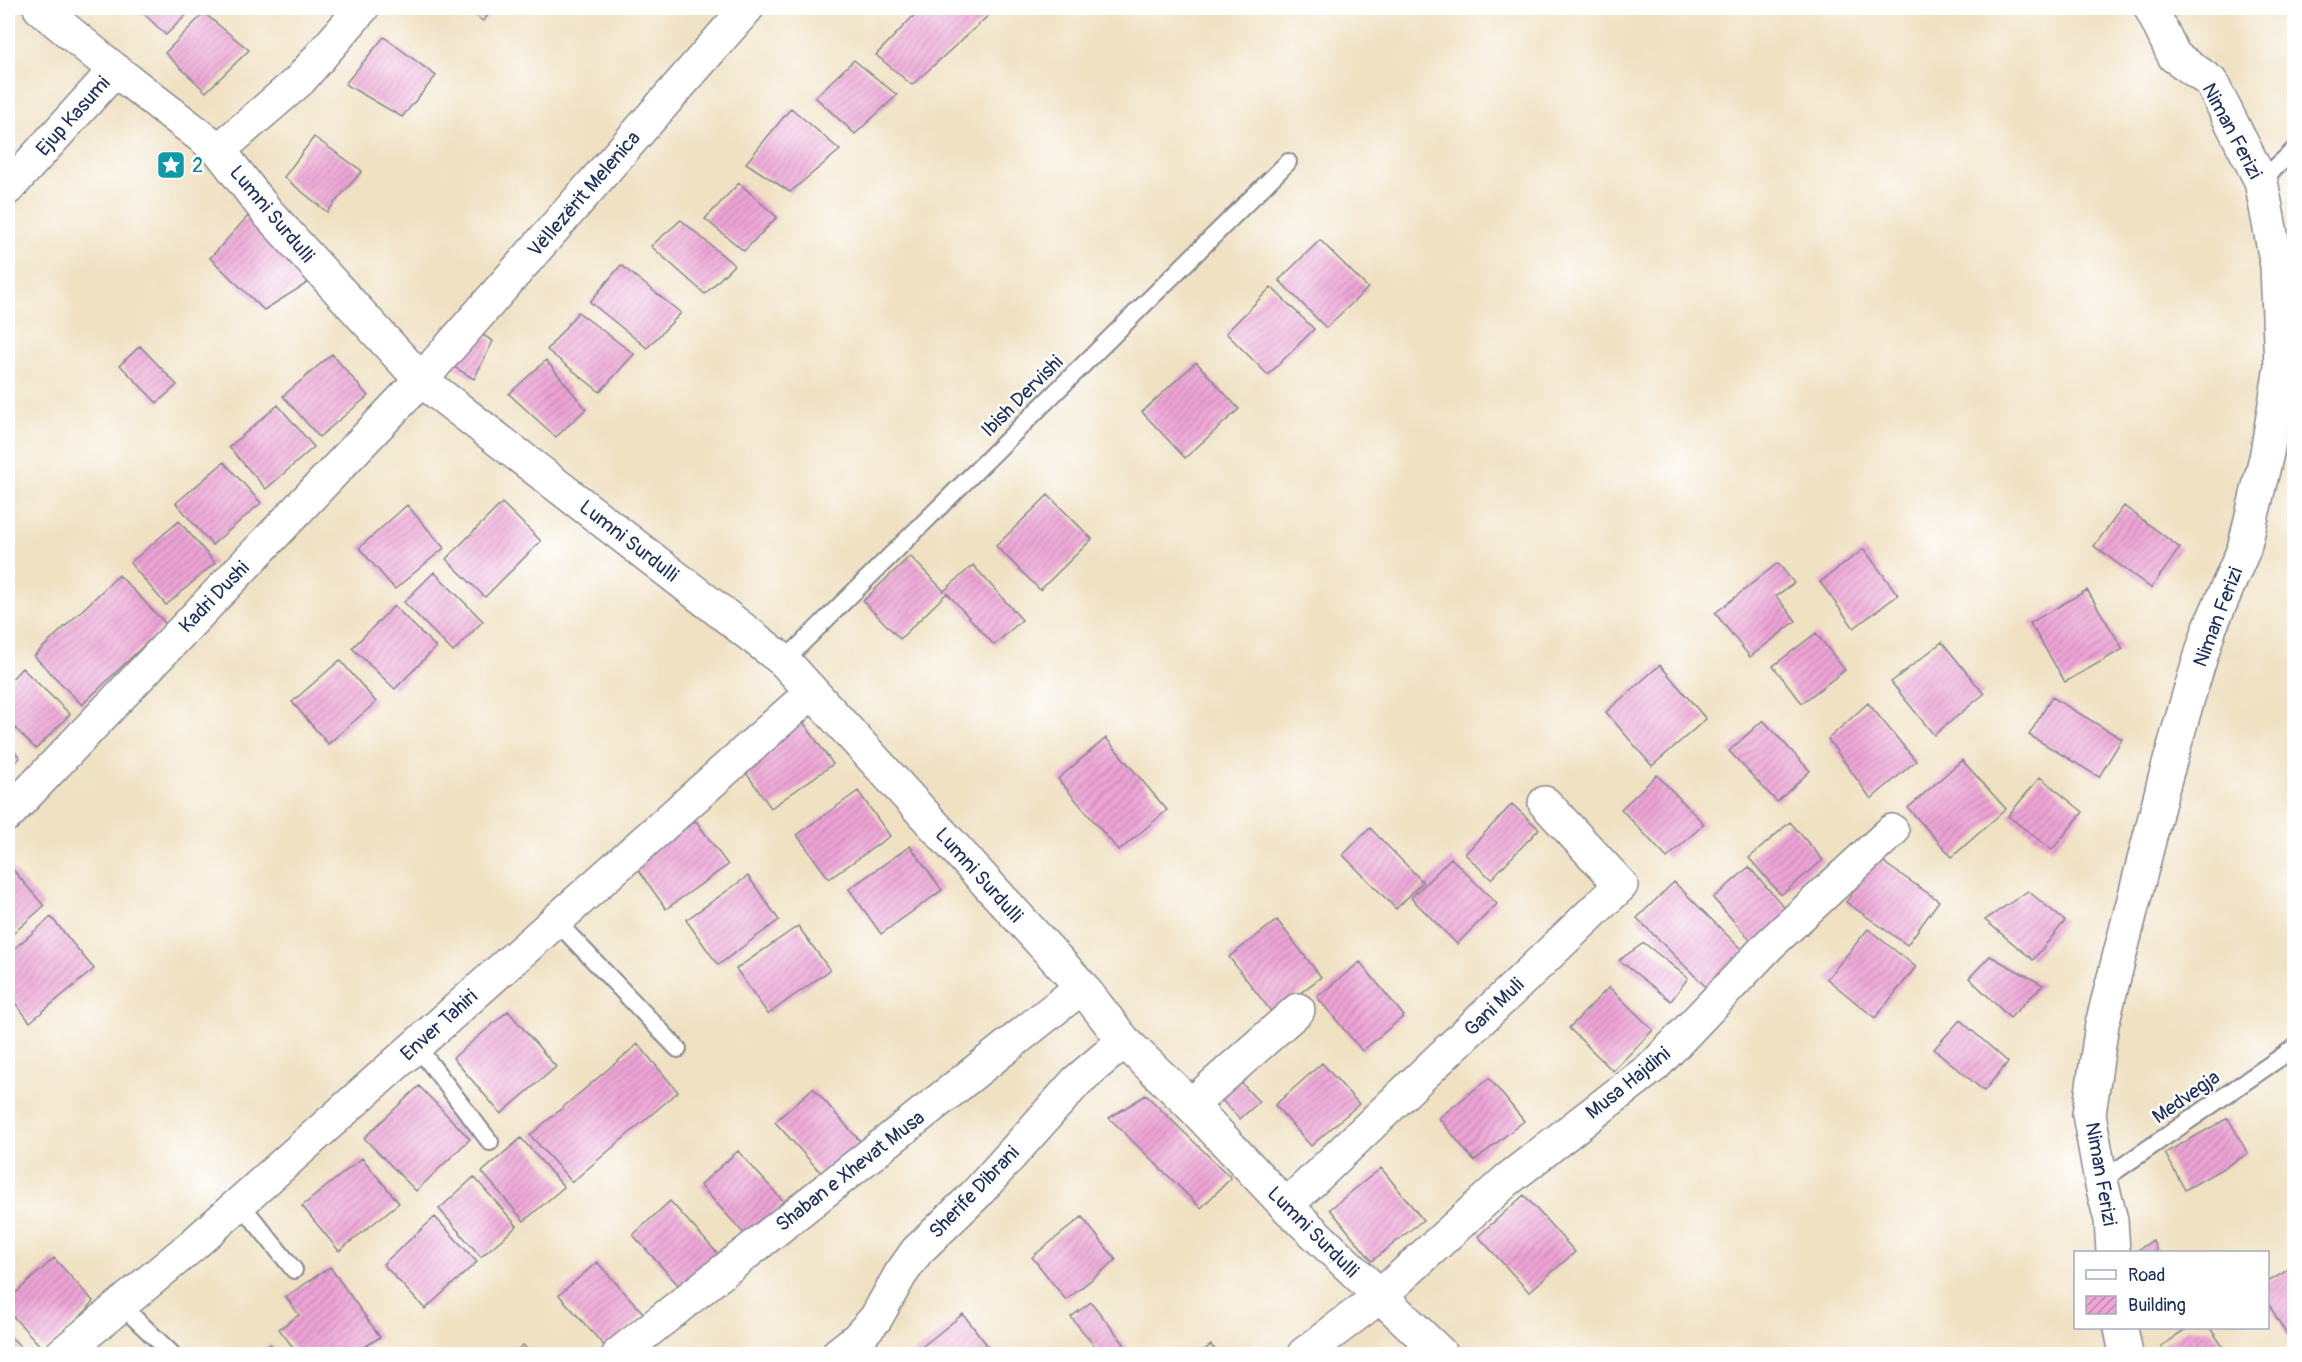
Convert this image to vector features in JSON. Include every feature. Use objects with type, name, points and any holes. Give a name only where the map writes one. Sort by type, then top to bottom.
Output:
[{"type":"street","name":"Lumni Surdulli","points":[[40,8],[115,70],[219,150],[267,212],[421,380],[784,660],[1082,987],[1124,1041],[1191,1105],[1286,1206],[1441,1354]]},
{"type":"street","points":[[219,150],[300,80],[362,8]]},
{"type":"street","name":"Vëllezërit Melenica","points":[[421,380],[747,8]]},
{"type":"street","name":"Niman Ferizi","points":[[2113,1251],[2111,1220],[2101,1181],[2089,1114],[2102,1024],[2164,782],[2210,627],[2244,549],[2267,453],[2281,367],[2277,266],[2261,181],[2211,82],[2174,56],[2151,8]]},
{"type":"street","name":"Ejup Kasumi","points":[[8,188],[115,70]]},
{"type":"street","name":"Kadri Dushi","points":[[8,814],[421,380]]},
{"type":"street","name":"Enver Tahiri","points":[[62,1354],[240,1203],[812,692]]},
{"type":"street","name":"Gani Muli","points":[[1286,1206],[1621,885],[1545,803]]},
{"type":"street","name":"Musa Hajdini","points":[[1304,1354],[1379,1297],[1507,1180],[1655,1065],[1769,945],[1892,831]]},
{"type":"street","name":"Shaban e Xhevat Musa","points":[[619,1354],[1082,987]]},
{"type":"street","points":[[1191,1105],[1298,1010]]},
{"type":"street","name":"Sherife Dibrani","points":[[838,1354],[876,1318],[900,1275],[917,1251],[977,1193],[1077,1081],[1124,1041]]},
{"type":"street","points":[[2121,1329],[2126,1354]]},
{"type":"lane","points":[[2261,181],[2295,150]]},
{"type":"lane","name":"Ibish Dervishi","points":[[784,660],[1288,162]]},
{"type":"lane","points":[[556,921],[678,1049]]},
{"type":"lane","points":[[416,1045],[490,1142]]},
{"type":"lane","name":"Medvegja","points":[[2101,1181],[2295,1048]]},
{"type":"lane","points":[[240,1203],[294,1270]]},
{"type":"lane","points":[[122,1305],[172,1354]]},
{"type":"building","points":[[138,8],[193,8],[166,35]]},
{"type":"building","points":[[465,8],[494,8],[483,21]]},
{"type":"building","points":[[921,8],[980,8],[989,15],[912,85],[876,55]]},
{"type":"building","points":[[204,13],[249,50],[206,92],[165,53]]},
{"type":"building","points":[[384,37],[436,76],[402,117],[345,84]]},
{"type":"building","points":[[854,60],[897,95],[855,134],[815,97]]},
{"type":"building","points":[[791,108],[840,150],[790,192],[746,163]]},
{"type":"building","points":[[314,137],[362,171],[327,212],[284,177]]},
{"type":"building","points":[[739,183],[777,217],[744,251],[705,219]]},
{"type":"building","points":[[248,216],[312,280],[264,310],[210,258]]},
{"type":"building","points":[[681,220],[734,265],[705,294],[651,246]]},
{"type":"building","points":[[1320,240],[1368,288],[1326,328],[1279,280]]},
{"type":"building","points":[[621,265],[681,313],[647,348],[590,302]]},
{"type":"building","points":[[1271,287],[1314,329],[1268,375],[1226,333]]},
{"type":"building","points":[[578,312],[634,354],[600,392],[547,350]]},
{"type":"building","points":[[478,332],[493,341],[474,379],[454,367]]},
{"type":"building","points":[[140,346],[177,385],[157,403],[120,365]]},
{"type":"building","points":[[332,354],[368,396],[319,437],[283,396]]},
{"type":"building","points":[[546,360],[586,409],[556,437],[509,394]]},
{"type":"building","points":[[1196,362],[1239,409],[1185,458],[1142,412]]},
{"type":"building","points":[[278,405],[314,447],[266,489],[229,447]]},
{"type":"building","points":[[224,462],[261,503],[212,545],[176,503]]},
{"type":"building","points":[[1048,495],[1092,539],[1040,590],[996,546]]},
{"type":"building","points":[[502,503],[541,541],[485,597],[446,559]]},
{"type":"building","points":[[407,505],[444,548],[395,589],[359,548]]},
{"type":"building","points":[[2124,506],[2180,548],[2151,588],[2094,546]]},
{"type":"building","points":[[179,521],[215,563],[166,605],[130,563]]},
{"type":"building","points":[[1864,549],[1898,595],[1854,628],[1820,582]]},
{"type":"building","points":[[910,556],[944,591],[973,565],[1022,620],[994,645],[947,593],[900,639],[863,601]]},
{"type":"building","points":[[1778,563],[1794,583],[1776,596],[1796,621],[1750,657],[1715,613]]},
{"type":"building","points":[[434,572],[483,621],[453,652],[404,602]]},
{"type":"building","points":[[119,575],[166,624],[82,705],[34,656]]},
{"type":"building","points":[[2087,590],[2123,649],[2065,682],[2030,623]]},
{"type":"building","points":[[394,606],[436,647],[395,689],[352,648]]},
{"type":"building","points":[[1816,633],[1845,670],[1802,703],[1773,666]]},
{"type":"building","points":[[1942,642],[1984,694],[1934,735],[1891,682]]},
{"type":"building","points":[[340,660],[376,702],[328,744],[292,702]]},
{"type":"building","points":[[1660,665],[1706,719],[1652,766],[1606,712]]},
{"type":"building","points":[[22,668],[70,714],[36,749],[8,721],[8,683]]},
{"type":"building","points":[[2052,697],[2122,739],[2099,777],[2029,735]]},
{"type":"building","points":[[1868,703],[1916,761],[1871,799],[1828,739]]},
{"type":"building","points":[[801,719],[833,764],[771,808],[739,763]]},
{"type":"building","points":[[1763,720],[1810,771],[1777,802],[1729,751]]},
{"type":"building","points":[[1106,738],[1167,810],[1119,851],[1058,779]]},
{"type":"building","points":[[8,744],[20,758],[8,769]]},
{"type":"building","points":[[1962,760],[2006,809],[1952,857],[1908,808]]},
{"type":"building","points":[[1657,775],[1704,824],[1667,858],[1621,809]]},
{"type":"building","points":[[2040,777],[2083,812],[2052,850],[2008,816]]},
{"type":"building","points":[[858,791],[890,836],[829,879],[797,835]]},
{"type":"building","points":[[1512,804],[1539,829],[1491,879],[1465,854]]},
{"type":"building","points":[[696,821],[728,865],[666,909],[634,864]]},
{"type":"building","points":[[1790,822],[1823,860],[1781,895],[1749,858]]},
{"type":"building","points":[[1370,828],[1423,882],[1396,909],[1343,855]]},
{"type":"building","points":[[910,846],[942,890],[881,934],[849,889]]},
{"type":"building","points":[[1451,858],[1497,904],[1457,944],[1411,898]]},
{"type":"building","points":[[1877,858],[1939,901],[1907,945],[1846,902]]},
{"type":"building","points":[[8,864],[44,906],[8,938]]},
{"type":"building","points":[[1749,867],[1791,915],[1755,945],[1713,898]]},
{"type":"building","points":[[748,876],[779,920],[718,965],[686,920]]},
{"type":"building","points":[[1674,882],[1744,952],[1707,988],[1637,918]]},
{"type":"building","points":[[2028,891],[2065,921],[2033,960],[1985,920]]},
{"type":"building","points":[[51,917],[94,969],[30,1022],[8,994],[8,954]]},
{"type":"building","points":[[1277,920],[1321,977],[1273,1014],[1229,957]]},
{"type":"building","points":[[798,926],[830,970],[768,1014],[736,969]]},
{"type":"building","points":[[1868,929],[1916,967],[1875,1018],[1827,979]]},
{"type":"building","points":[[1644,943],[1688,978],[1671,1001],[1619,960]]},
{"type":"building","points":[[1990,956],[2043,985],[2010,1018],[1969,978]]},
{"type":"building","points":[[1360,962],[1404,1016],[1362,1051],[1317,997]]},
{"type":"building","points":[[1609,987],[1653,1030],[1613,1071],[1569,1028]]},
{"type":"building","points":[[508,1011],[556,1067],[501,1114],[453,1058]]},
{"type":"building","points":[[1960,1020],[2008,1062],[1984,1091],[1934,1049]]},
{"type":"building","points":[[638,1044],[678,1092],[572,1182],[530,1135]]},
{"type":"building","points":[[1322,1063],[1359,1104],[1311,1146],[1275,1105]]},
{"type":"building","points":[[1236,1077],[1259,1102],[1240,1119],[1217,1095]]},
{"type":"building","points":[[1489,1078],[1524,1121],[1474,1161],[1439,1118]]},
{"type":"building","points":[[419,1086],[470,1139],[416,1191],[364,1138]]},
{"type":"building","points":[[813,1088],[860,1141],[822,1174],[775,1122]]},
{"type":"building","points":[[1146,1095],[1231,1178],[1201,1208],[1109,1118]]},
{"type":"building","points":[[2228,1118],[2248,1154],[2185,1190],[2165,1153]]},
{"type":"building","points":[[521,1138],[564,1187],[524,1221],[482,1172]]},
{"type":"building","points":[[738,1151],[785,1203],[747,1237],[700,1185]]},
{"type":"building","points":[[362,1158],[399,1203],[339,1251],[302,1206]]},
{"type":"building","points":[[1381,1168],[1423,1220],[1372,1261],[1330,1209]]},
{"type":"building","points":[[474,1177],[517,1226],[481,1257],[439,1209]]},
{"type":"building","points":[[1524,1195],[1575,1252],[1529,1292],[1478,1236]]},
{"type":"building","points":[[670,1201],[718,1254],[680,1287],[633,1235]]},
{"type":"building","points":[[435,1217],[477,1262],[425,1309],[383,1264]]},
{"type":"building","points":[[1082,1217],[1116,1260],[1066,1300],[1032,1257]]},
{"type":"building","points":[[2153,1240],[2157,1251],[2136,1251]]},
{"type":"building","points":[[54,1258],[93,1301],[87,1310],[44,1350],[8,1311],[8,1300]]},
{"type":"building","points":[[597,1262],[644,1314],[606,1348],[559,1295]]},
{"type":"building","points":[[2294,1266],[2294,1331],[2288,1337],[2269,1305],[2269,1281]]},
{"type":"building","points":[[330,1267],[380,1337],[354,1354],[298,1354],[279,1329],[299,1315],[286,1297]]},
{"type":"building","points":[[1091,1302],[1132,1354],[1101,1354],[1071,1317]]},
{"type":"building","points":[[963,1314],[994,1354],[913,1354]]},
{"type":"building","points":[[2187,1329],[2211,1329],[2228,1354],[2166,1354],[2161,1346]]},
{"type":"building","points":[[8,1334],[21,1347],[13,1354],[8,1354]]},
{"type":"building","points":[[270,1344],[279,1354],[258,1354]]},
{"type":"building","points":[[523,1345],[531,1354],[512,1354]]},
{"type":"building","points":[[1211,1345],[1218,1354],[1199,1354]]},
{"type":"place","name":"2","points":[[171,165]]}]
